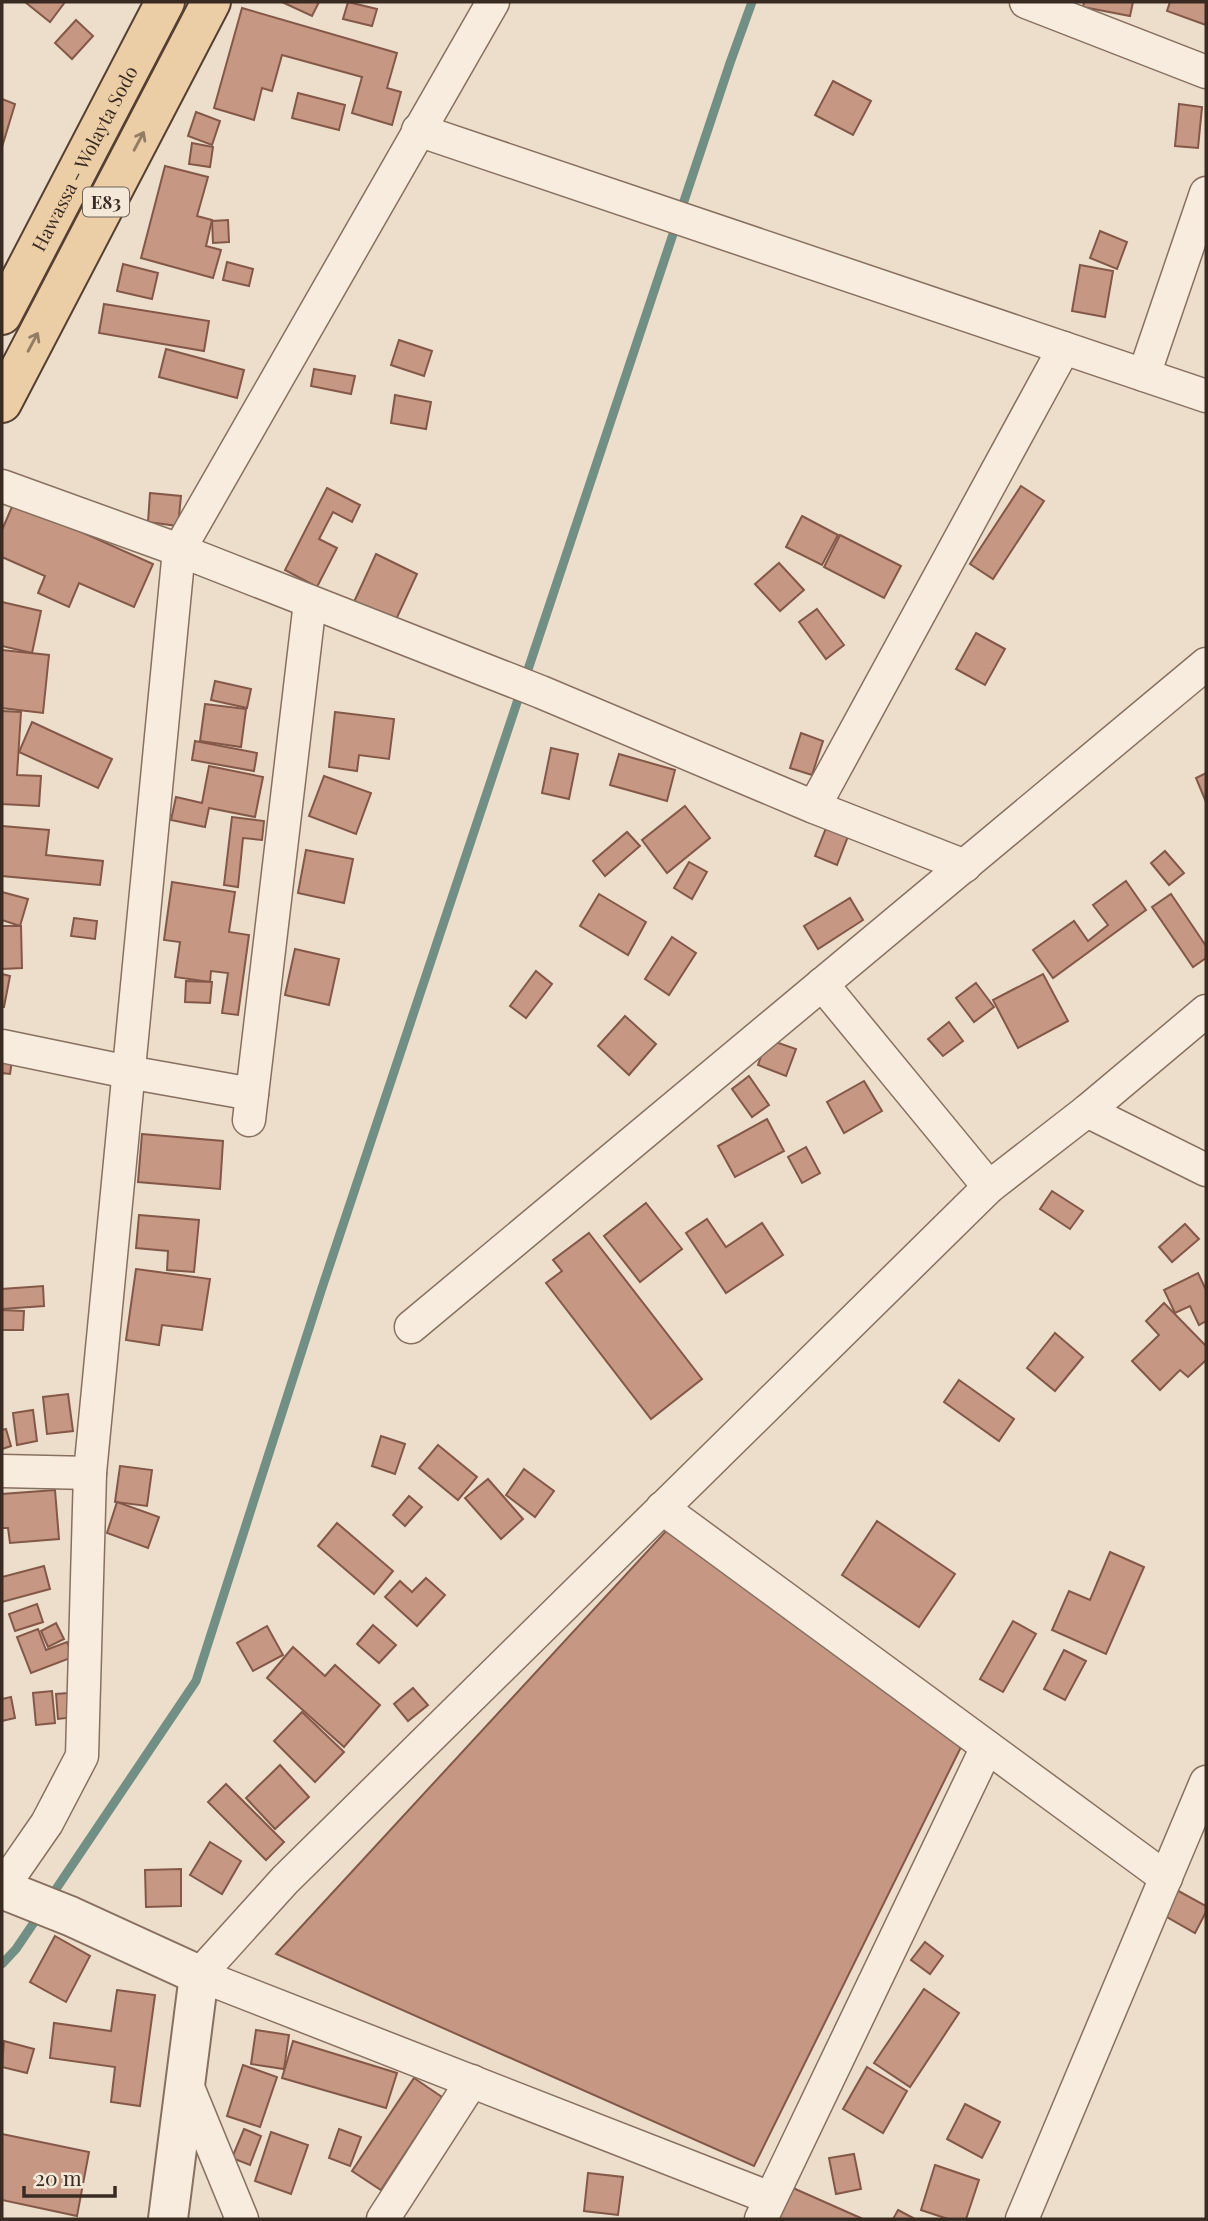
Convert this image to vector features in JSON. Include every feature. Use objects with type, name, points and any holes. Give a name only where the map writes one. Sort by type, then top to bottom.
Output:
[{"type":"main road","name":"Hawassa - Wolayta Sodo","points":[[2,315],[165,2]]},
{"type":"main road","name":"Hawassa - Wolayta Sodo","points":[[2,403],[211,2]]},
{"type":"street","points":[[492,2],[179,550],[90,1473],[82,1756],[10,1892],[70,1916],[199,1975],[472,2081],[765,2209],[987,1747]]},
{"type":"street","points":[[1026,2],[1206,72]]},
{"type":"street","points":[[418,130],[1206,396]]},
{"type":"street","points":[[1143,375],[1206,193]]},
{"type":"street","points":[[814,807],[1064,348]]},
{"type":"street","points":[[2,486],[179,550],[503,677],[814,807],[965,866]]},
{"type":"street","points":[[2,1045],[128,1072],[251,1107],[310,602]]},
{"type":"street","points":[[411,1327],[1206,664]]},
{"type":"street","points":[[822,984],[989,1186]]},
{"type":"street","points":[[168,2219],[199,1975],[285,1880],[989,1186],[1087,1111],[1206,1011]]},
{"type":"street","points":[[1087,1111],[1206,1170]]},
{"type":"street","points":[[2,1471],[90,1473]]},
{"type":"street","points":[[662,1508],[1166,1878]]},
{"type":"street","points":[[1022,2219],[1166,1878],[1200,1816],[1206,1782]]},
{"type":"street","points":[[185,2080],[242,2219]]},
{"type":"street","points":[[383,2219],[472,2081]]},
{"type":"building","points":[[25,2],[65,2],[50,22]]},
{"type":"building","points":[[282,2],[319,2],[312,16]]},
{"type":"building","points":[[348,2],[377,9],[372,26],[343,19]]},
{"type":"building","points":[[1084,2],[1133,2],[1130,16],[1083,7]]},
{"type":"building","points":[[1170,2],[1206,2],[1206,25],[1167,11]]},
{"type":"building","points":[[242,8],[397,53],[387,88],[401,92],[392,125],[352,113],[362,77],[282,55],[272,91],[262,88],[254,120],[214,108]]},
{"type":"building","points":[[76,20],[93,36],[72,59],[55,43]]},
{"type":"building","points":[[833,81],[871,101],[853,135],[815,115]]},
{"type":"building","points":[[298,93],[345,105],[339,130],[292,118]]},
{"type":"building","points":[[2,99],[15,104],[2,147]]},
{"type":"building","points":[[1179,104],[1202,107],[1198,148],[1175,146]]},
{"type":"building","points":[[196,112],[220,121],[212,145],[188,136]]},
{"type":"building","points":[[192,143],[213,147],[210,167],[189,164]]},
{"type":"building","points":[[165,166],[208,177],[197,216],[212,220],[206,246],[221,250],[213,278],[141,258]]},
{"type":"building","points":[[228,220],[229,242],[213,243],[212,221]]},
{"type":"building","points":[[1100,231],[1127,242],[1117,269],[1090,258]]},
{"type":"building","points":[[227,262],[253,269],[249,286],[223,280]]},
{"type":"building","points":[[123,264],[158,273],[152,299],[117,291]]},
{"type":"building","points":[[1080,265],[1113,271],[1105,317],[1072,311]]},
{"type":"building","points":[[104,304],[209,321],[204,351],[99,333]]},
{"type":"building","points":[[399,340],[432,351],[424,376],[391,365]]},
{"type":"building","points":[[166,349],[244,370],[237,398],[159,377]]},
{"type":"building","points":[[314,369],[355,376],[351,394],[311,386]]},
{"type":"building","points":[[395,395],[431,402],[426,429],[391,423]]},
{"type":"building","points":[[1021,486],[1044,501],[993,579],[970,564]]},
{"type":"building","points":[[327,488],[360,505],[352,522],[333,512],[319,539],[337,548],[317,587],[285,570]]},
{"type":"building","points":[[150,493],[181,496],[178,526],[148,522]]},
{"type":"building","points":[[14,502],[153,564],[134,607],[79,583],[69,607],[38,593],[45,576],[2,557],[2,530]]},
{"type":"building","points":[[802,516],[838,535],[822,565],[786,547]]},
{"type":"building","points":[[840,535],[901,566],[884,598],[824,567]]},
{"type":"building","points":[[376,554],[417,574],[394,624],[353,604]]},
{"type":"building","points":[[779,563],[804,590],[780,611],[755,584]]},
{"type":"building","points":[[2,602],[41,611],[32,653],[2,646]]},
{"type":"building","points":[[817,609],[844,645],[826,659],[799,622]]},
{"type":"building","points":[[976,633],[1005,649],[985,685],[956,669]]},
{"type":"building","points":[[2,650],[49,655],[43,713],[2,708]]},
{"type":"building","points":[[215,681],[251,689],[247,708],[211,700]]},
{"type":"building","points":[[205,704],[246,709],[241,747],[200,741]]},
{"type":"building","points":[[2,711],[21,712],[17,775],[41,776],[39,806],[2,804]]},
{"type":"building","points":[[335,712],[394,719],[389,759],[359,755],[357,771],[329,767]]},
{"type":"building","points":[[32,722],[112,759],[98,788],[19,752]]},
{"type":"building","points":[[801,733],[823,741],[812,775],[790,768]]},
{"type":"building","points":[[195,741],[257,753],[254,771],[192,760]]},
{"type":"building","points":[[551,748],[578,754],[569,799],[542,793]]},
{"type":"building","points":[[619,754],[675,770],[667,801],[610,785]]},
{"type":"building","points":[[209,766],[263,777],[255,817],[209,808],[205,827],[171,820],[176,797],[202,803]]},
{"type":"building","points":[[1206,773],[1206,802],[1196,778]]},
{"type":"building","points":[[324,776],[371,793],[356,834],[309,816]]},
{"type":"building","points":[[685,806],[710,838],[667,873],[642,840]]},
{"type":"building","points":[[232,817],[264,821],[262,840],[243,838],[238,887],[224,885]]},
{"type":"building","points":[[828,823],[850,831],[837,865],[815,856]]},
{"type":"building","points":[[2,826],[49,830],[46,855],[103,861],[100,885],[2,876]]},
{"type":"building","points":[[627,832],[640,846],[605,876],[593,861]]},
{"type":"building","points":[[306,850],[353,859],[344,903],[298,893]]},
{"type":"building","points":[[1165,851],[1184,873],[1169,885],[1151,863]]},
{"type":"building","points":[[689,862],[707,872],[692,899],[674,888]]},
{"type":"building","points":[[1126,881],[1146,910],[1053,978],[1033,950],[1074,921],[1088,941],[1108,925],[1093,905]]},
{"type":"building","points":[[172,882],[235,892],[229,932],[249,935],[238,1015],[222,1013],[228,973],[211,971],[210,982],[175,977],[180,942],[164,940]]},
{"type":"building","points":[[2,892],[28,899],[20,926],[2,920]]},
{"type":"building","points":[[599,894],[646,922],[628,955],[580,926]]},
{"type":"building","points":[[1171,894],[1206,946],[1206,958],[1193,967],[1152,907]]},
{"type":"building","points":[[850,898],[863,920],[818,949],[804,926]]},
{"type":"building","points":[[74,918],[97,921],[95,939],[71,936]]},
{"type":"building","points":[[2,926],[21,926],[22,968],[2,969]]},
{"type":"building","points":[[672,937],[696,953],[669,995],[645,979]]},
{"type":"building","points":[[295,949],[339,959],[329,1005],[285,995]]},
{"type":"building","points":[[536,971],[552,984],[526,1018],[510,1006]]},
{"type":"building","points":[[2,974],[10,976],[4,1007],[2,1007]]},
{"type":"building","points":[[1043,974],[1068,1021],[1018,1048],[993,1000]]},
{"type":"building","points":[[186,981],[212,982],[210,1003],[185,1002]]},
{"type":"building","points":[[976,983],[994,1007],[974,1022],[956,998]]},
{"type":"building","points":[[625,1016],[656,1044],[629,1075],[598,1046]]},
{"type":"building","points":[[949,1022],[963,1041],[943,1056],[928,1039]]},
{"type":"building","points":[[2,1032],[16,1034],[10,1074],[2,1073]]},
{"type":"building","points":[[767,1039],[796,1049],[786,1076],[758,1065]]},
{"type":"building","points":[[749,1076],[769,1105],[752,1117],[732,1089]]},
{"type":"building","points":[[864,1081],[882,1111],[844,1133],[827,1102]]},
{"type":"building","points":[[767,1119],[784,1151],[735,1177],[718,1146]]},
{"type":"building","points":[[142,1134],[223,1141],[220,1189],[138,1182]]},
{"type":"building","points":[[806,1147],[820,1173],[802,1183],[788,1157]]},
{"type":"building","points":[[1052,1191],[1083,1211],[1070,1229],[1040,1209]]},
{"type":"building","points":[[646,1203],[682,1249],[640,1282],[604,1236]]},
{"type":"building","points":[[139,1215],[199,1220],[194,1272],[167,1270],[168,1251],[136,1248]]},
{"type":"building","points":[[707,1219],[726,1247],[762,1223],[783,1255],[726,1293],[686,1233]]},
{"type":"building","points":[[1185,1224],[1199,1239],[1172,1262],[1159,1247]]},
{"type":"building","points":[[589,1233],[702,1379],[651,1419],[546,1283],[562,1271],[553,1260]]},
{"type":"building","points":[[136,1269],[210,1279],[202,1330],[162,1325],[159,1345],[126,1340]]},
{"type":"building","points":[[1198,1273],[1206,1290],[1206,1321],[1199,1325],[1190,1306],[1175,1313],[1164,1290]]},
{"type":"building","points":[[43,1286],[44,1306],[2,1309],[2,1289]]},
{"type":"building","points":[[1164,1303],[1206,1346],[1206,1360],[1188,1377],[1180,1370],[1160,1390],[1132,1361],[1159,1335],[1146,1321]]},
{"type":"building","points":[[2,1310],[24,1311],[23,1330],[2,1330]]},
{"type":"building","points":[[1055,1333],[1083,1357],[1055,1391],[1027,1368]]},
{"type":"building","points":[[959,1380],[1014,1419],[999,1441],[944,1402]]},
{"type":"building","points":[[68,1394],[73,1431],[47,1434],[43,1397]]},
{"type":"building","points":[[33,1410],[37,1441],[17,1445],[13,1413]]},
{"type":"building","points":[[6,1429],[11,1446],[2,1449],[2,1430]]},
{"type":"building","points":[[381,1436],[405,1444],[395,1474],[372,1466]]},
{"type":"building","points":[[438,1445],[477,1477],[458,1500],[419,1468]]},
{"type":"building","points":[[120,1466],[152,1470],[147,1506],[115,1502]]},
{"type":"building","points":[[524,1469],[554,1491],[535,1517],[506,1495]]},
{"type":"building","points":[[488,1479],[523,1519],[501,1539],[465,1498]]},
{"type":"building","points":[[55,1490],[59,1539],[10,1543],[8,1528],[2,1528],[2,1494]]},
{"type":"building","points":[[409,1496],[422,1507],[405,1526],[393,1515]]},
{"type":"building","points":[[117,1502],[159,1517],[148,1548],[107,1533]]},
{"type":"building","points":[[877,1521],[955,1574],[919,1627],[842,1575]]},
{"type":"building","points":[[337,1523],[393,1571],[374,1594],[318,1546]]},
{"type":"building","points":[[667,1530],[961,1747],[754,2166],[276,1954]]},
{"type":"building","points":[[1110,1552],[1144,1567],[1106,1654],[1052,1630],[1069,1591],[1090,1600]]},
{"type":"building","points":[[44,1566],[50,1589],[2,1602],[2,1577]]},
{"type":"building","points":[[426,1578],[445,1595],[417,1626],[385,1597],[400,1581],[412,1592]]},
{"type":"building","points":[[37,1604],[43,1622],[15,1631],[9,1614]]},
{"type":"building","points":[[1013,1621],[1036,1634],[1003,1692],[980,1679]]},
{"type":"building","points":[[56,1623],[64,1639],[48,1647],[41,1631]]},
{"type":"building","points":[[373,1625],[396,1645],[379,1663],[357,1644]]},
{"type":"building","points":[[267,1626],[283,1655],[253,1671],[237,1643]]},
{"type":"building","points":[[38,1629],[46,1650],[67,1642],[73,1657],[31,1673],[17,1637]]},
{"type":"building","points":[[293,1647],[325,1676],[335,1665],[380,1705],[344,1747],[267,1678]]},
{"type":"building","points":[[1064,1650],[1086,1661],[1065,1700],[1044,1689]]},
{"type":"building","points":[[413,1688],[428,1705],[408,1721],[394,1704]]},
{"type":"building","points":[[52,1691],[55,1723],[36,1725],[33,1693]]},
{"type":"building","points":[[81,1692],[83,1716],[58,1719],[56,1694]]},
{"type":"building","points":[[11,1697],[15,1718],[2,1721],[2,1699]]},
{"type":"building","points":[[302,1712],[344,1752],[315,1782],[274,1741]]},
{"type":"building","points":[[280,1765],[309,1797],[275,1829],[246,1798]]},
{"type":"building","points":[[226,1784],[284,1842],[266,1860],[208,1802]]},
{"type":"building","points":[[210,1842],[241,1861],[222,1894],[190,1875]]},
{"type":"building","points":[[181,1869],[181,1906],[146,1907],[145,1870]]},
{"type":"building","points":[[1173,1888],[1206,1906],[1206,1912],[1195,1933],[1160,1913]]},
{"type":"building","points":[[55,1936],[90,1956],[66,2002],[30,1982]]},
{"type":"building","points":[[925,1942],[943,1956],[930,1974],[911,1960]]},
{"type":"building","points":[[924,1989],[959,2013],[910,2087],[874,2063]]},
{"type":"building","points":[[117,1990],[155,1995],[140,2106],[111,2102],[115,2067],[50,2058],[54,2023],[111,2031]]},
{"type":"building","points":[[256,2030],[289,2035],[284,2069],[251,2064]]},
{"type":"building","points":[[4,2041],[34,2049],[27,2073],[2,2067]]},
{"type":"building","points":[[293,2041],[397,2073],[386,2108],[282,2078]]},
{"type":"building","points":[[243,2065],[277,2077],[260,2127],[227,2116]]},
{"type":"building","points":[[867,2067],[907,2091],[883,2133],[843,2109]]},
{"type":"building","points":[[414,2078],[442,2097],[381,2190],[352,2171]]},
{"type":"building","points":[[965,2104],[1000,2122],[982,2158],[947,2139]]},
{"type":"building","points":[[244,2129],[261,2136],[250,2165],[232,2158]]},
{"type":"building","points":[[339,2129],[361,2137],[350,2166],[329,2158]]},
{"type":"building","points":[[271,2132],[308,2145],[291,2194],[255,2181]]},
{"type":"building","points":[[2,2134],[89,2152],[77,2216],[2,2200]]},
{"type":"building","points":[[854,2154],[861,2189],[836,2194],[829,2158]]},
{"type":"building","points":[[935,2165],[979,2180],[966,2219],[948,2219],[921,2210]]},
{"type":"building","points":[[588,2173],[623,2177],[618,2215],[584,2211]]},
{"type":"building","points":[[793,2188],[863,2219],[779,2219]]},
{"type":"building","points":[[898,2210],[915,2219],[893,2219]]},
{"type":"waterway","points":[[50,1898],[196,1681],[322,1288],[752,2]]},
{"type":"waterway","points":[[2,1964],[16,1949],[41,1912]]}]
